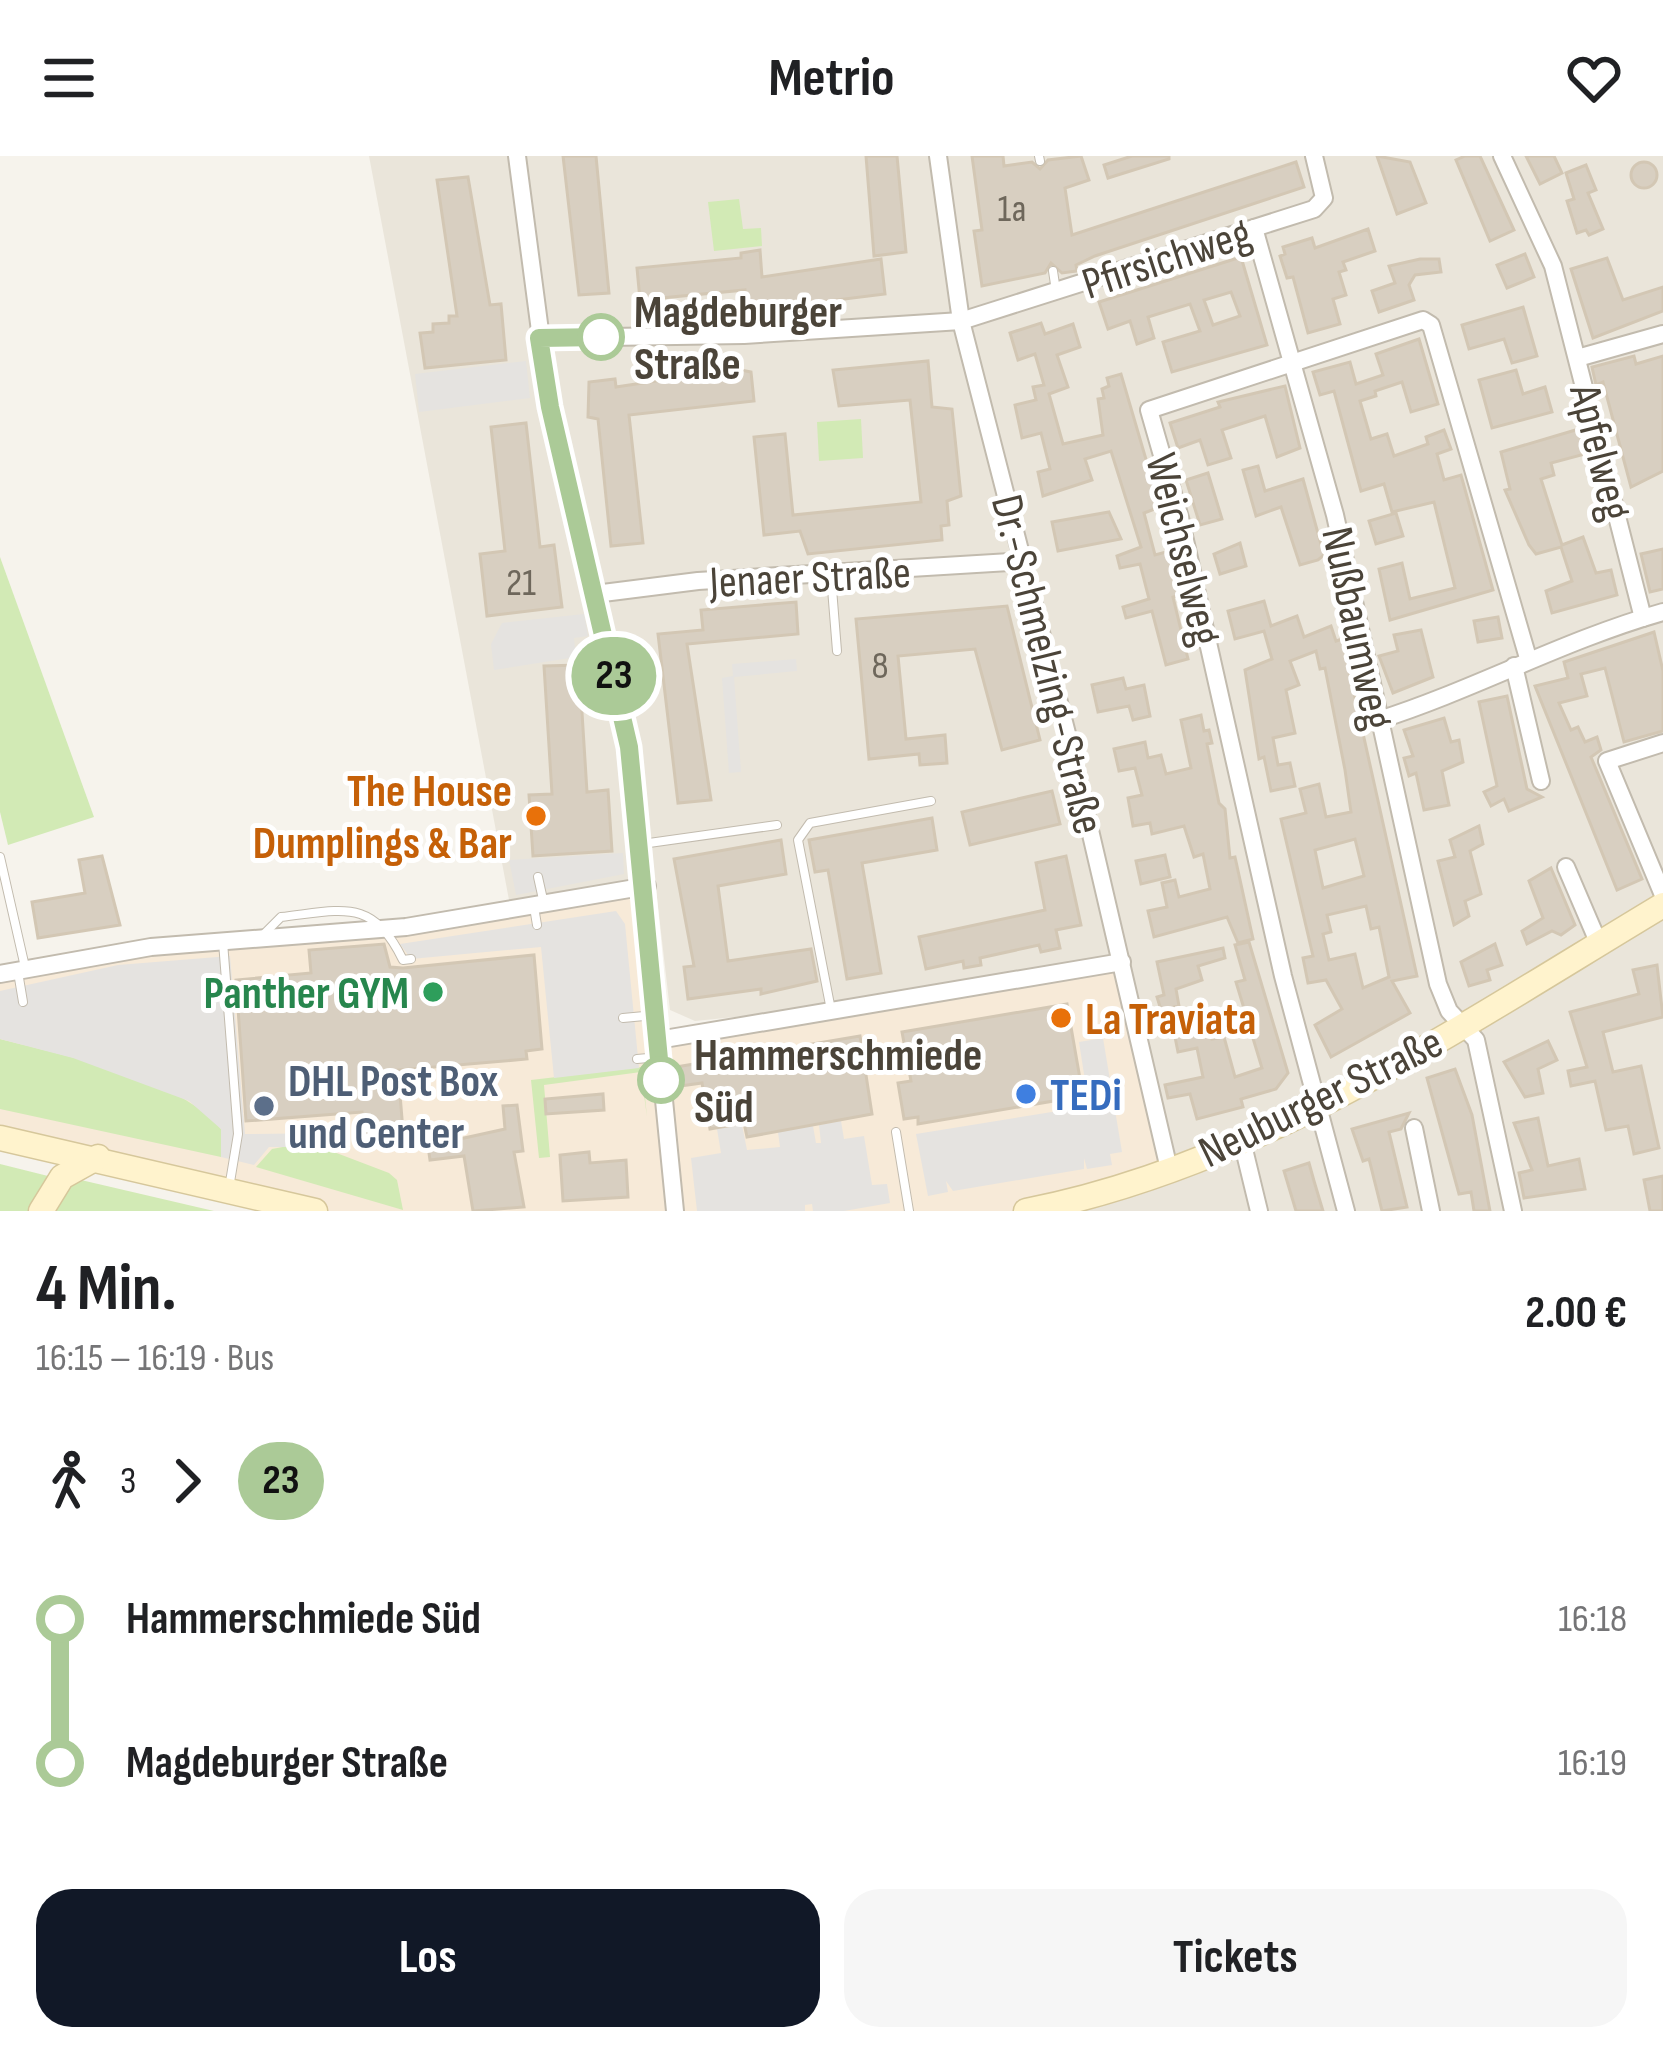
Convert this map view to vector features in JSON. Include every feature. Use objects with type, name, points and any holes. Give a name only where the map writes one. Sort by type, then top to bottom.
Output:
[{"type":"street","points":[[517,156],[539,338],[595,595],[596,636],[629,747],[675,1211]]},
{"type":"street","name":"Dr.-Schmelzing-Straße","points":[[938,156],[961,321],[1024,561],[1169,1169]]},
{"type":"street","name":"Pfirsichweg","points":[[961,321],[1314,208],[1324,198],[1314,156]]},
{"type":"street","name":"Apfelweg","points":[[1502,156],[1553,266],[1581,357],[1580,372],[1643,618]]},
{"type":"street","name":"Nußbaumweg","points":[[1254,228],[1335,515],[1438,984],[1449,1011],[1463,1024],[1481,1058],[1513,1211]]},
{"type":"street","name":"Weichselweg","points":[[1320,1105],[1283,976],[1180,518],[1149,410],[1294,358],[1423,320],[1432,326],[1521,662]]},
{"type":"street","points":[[539,338],[760,334],[961,321]]},
{"type":"street","name":"Apfelweg","points":[[1581,357],[1663,334]]},
{"type":"street","name":"Jenaer Straße","points":[[595,595],[698,580],[831,576],[1024,561]]},
{"type":"street","points":[[1379,720],[1457,695],[1521,662],[1663,612]]},
{"type":"street","points":[[1521,662],[1540,781]]},
{"type":"street","points":[[1663,743],[1607,760],[1663,895]]},
{"type":"street","points":[[1566,867],[1599,944]]},
{"type":"street","points":[[14,972],[110,952],[388,929],[646,886]]},
{"type":"street","name":"Neuburger Straße","points":[[1026,1211],[1086,1204],[1320,1105],[1663,905]]},
{"type":"street","points":[[659,1048],[831,1011],[1122,962]]},
{"type":"street","points":[[1320,1105],[1346,1211]]},
{"type":"street","points":[[1414,1128],[1431,1211]]},
{"type":"street","points":[[0,1138],[98,1157],[315,1211]]},
{"type":"street","points":[[1242,1141],[1259,1211]]},
{"type":"street","points":[[41,1211],[62,1177],[98,1157]]},
{"type":"lane","points":[[1053,271],[1056,292]]},
{"type":"lane","points":[[831,576],[837,651]]},
{"type":"lane","points":[[831,1011],[798,840],[810,823],[931,801]]},
{"type":"lane","points":[[642,844],[778,825]]},
{"type":"lane","points":[[0,857],[14,929],[14,972],[23,1002]]},
{"type":"lane","points":[[537,925],[538,877]]},
{"type":"lane","points":[[388,929],[403,960],[412,959]]},
{"type":"lane","points":[[223,942],[238,1134],[228,1190]]},
{"type":"lane","points":[[623,1018],[656,1014]]},
{"type":"lane","points":[[637,1059],[659,1048]]},
{"type":"lane","points":[[896,1132],[909,1211]]},
{"type":"shaded area","points":[[369,156],[1663,156],[1663,1211],[1026,1211],[893,1001],[695,1021],[670,1010],[656,889],[622,881],[509,900]]},
{"type":"shaded area","points":[[526,361],[530,398],[419,412],[415,374]]},
{"type":"shaded area","points":[[584,614],[588,636],[574,638],[576,657],[494,670],[491,644],[502,623]]},
{"type":"shaded area","points":[[796,659],[797,671],[734,677],[741,772],[729,773],[722,678],[733,676],[732,664]]},
{"type":"shaded area","points":[[623,853],[624,874],[516,895],[509,860]]},
{"type":"shaded area","points":[[647,886],[658,1039],[1122,962],[1169,1169],[1026,1211],[315,1211],[0,1138],[0,974],[110,952],[406,927]]},
{"type":"shaded area","points":[[616,911],[625,924],[639,1068],[554,1078],[541,947],[411,959],[400,944]]},
{"type":"shaded area","points":[[230,956],[245,1134],[333,1133],[327,1147],[269,1147],[254,1165],[221,1157],[221,1129],[189,1101],[73,1058],[0,1039],[0,991],[118,965]]},
{"type":"shaded area","points":[[1103,1038],[1122,1152],[1110,1154],[1112,1165],[1087,1169],[1084,1158],[1084,1169],[953,1191],[946,1181],[948,1192],[928,1196],[916,1134],[1089,1106],[1079,1042]]},
{"type":"shaded area","points":[[841,1121],[844,1139],[864,1136],[872,1185],[887,1184],[890,1203],[844,1211],[813,1211],[812,1204],[805,1205],[805,1211],[697,1211],[691,1158],[721,1153],[717,1129],[742,1125],[747,1150],[780,1147],[778,1132],[813,1126],[816,1143],[821,1143],[819,1125]]},
{"type":"green space","points":[[739,199],[743,229],[761,228],[762,246],[714,251],[708,202]]},
{"type":"green space","points":[[861,419],[863,458],[819,461],[817,422]]},
{"type":"green space","points":[[0,557],[94,817],[8,845],[0,812]]},
{"type":"green space","points":[[0,1039],[118,1071],[178,1096],[221,1129],[221,1157],[0,1109]]},
{"type":"green space","points":[[642,1067],[647,1117],[641,1072],[544,1085],[550,1157],[539,1158],[531,1080]]},
{"type":"green space","points":[[272,1149],[326,1149],[389,1173],[397,1180],[403,1210],[256,1167]]},
{"type":"green space","points":[[0,1164],[52,1177],[34,1211],[0,1211]]},
{"type":"green space","points":[[81,1180],[214,1211],[48,1211],[65,1186]]},
{"type":"building","points":[[563,156],[596,156],[609,293],[579,295]]},
{"type":"building","points":[[866,156],[897,156],[906,252],[874,256]]},
{"type":"building","points":[[972,156],[1003,156],[1004,166],[1032,162],[1040,169],[1048,160],[1081,156],[1089,180],[1065,188],[1072,235],[1296,162],[1304,187],[1095,256],[1076,265],[1077,271],[1062,273],[1051,263],[1045,273],[982,286],[974,231],[982,230]]},
{"type":"building","points":[[1132,156],[1169,159],[1108,178],[1104,165]]},
{"type":"building","points":[[1377,156],[1410,162],[1426,203],[1397,214]]},
{"type":"building","points":[[1480,156],[1514,230],[1490,241],[1456,160]]},
{"type":"building","points":[[1526,156],[1554,156],[1562,173],[1540,184]]},
{"type":"building","points":[[1644,162],[1657,175],[1644,188],[1631,175]]},
{"type":"building","points":[[1586,165],[1596,190],[1588,193],[1603,229],[1589,235],[1586,230],[1577,233],[1567,201],[1574,199],[1566,173]]},
{"type":"building","points":[[468,177],[490,305],[501,304],[506,360],[425,368],[420,333],[433,332],[433,324],[449,323],[449,316],[457,316],[437,180]]},
{"type":"building","points":[[1368,229],[1375,251],[1343,262],[1346,270],[1339,272],[1346,295],[1333,299],[1340,324],[1308,333],[1293,277],[1287,278],[1280,256],[1285,254],[1283,247],[1312,238],[1315,248]]},
{"type":"building","points":[[760,250],[762,277],[881,259],[885,294],[747,311],[745,290],[640,300],[637,268],[741,258],[741,253]]},
{"type":"building","points":[[1525,254],[1534,277],[1507,288],[1497,265]]},
{"type":"building","points":[[1241,257],[1267,345],[1172,372],[1163,342],[1200,331],[1190,304],[1148,317],[1154,338],[1137,344],[1130,321],[1108,329],[1099,302]],"holes":[[[1231,292],[1240,316],[1213,325],[1204,300]]]},
{"type":"building","points":[[1607,258],[1623,300],[1663,287],[1663,311],[1593,338],[1571,269]]},
{"type":"building","points":[[1439,259],[1441,272],[1415,275],[1409,285],[1414,300],[1379,312],[1372,291],[1395,283],[1389,266]]},
{"type":"building","points":[[1523,307],[1537,356],[1512,363],[1504,339],[1469,349],[1462,325]]},
{"type":"building","points":[[1041,323],[1045,334],[1073,324],[1080,347],[1057,355],[1068,387],[1049,394],[1063,444],[1103,435],[1098,399],[1104,398],[1107,378],[1121,374],[1160,507],[1144,513],[1155,555],[1166,552],[1174,565],[1181,595],[1173,597],[1188,659],[1166,665],[1152,611],[1126,618],[1123,607],[1149,599],[1140,564],[1120,568],[1117,556],[1141,547],[1111,451],[1085,459],[1092,480],[1043,496],[1038,472],[1050,469],[1041,433],[1022,438],[1015,405],[1036,400],[1033,387],[1044,385],[1035,354],[1018,360],[1010,333]]},
{"type":"building","points":[[1419,339],[1438,404],[1411,412],[1402,382],[1375,391],[1376,396],[1360,401],[1371,439],[1387,434],[1394,456],[1428,444],[1426,437],[1444,430],[1451,449],[1437,454],[1444,480],[1461,475],[1493,590],[1390,620],[1379,569],[1402,563],[1410,599],[1455,588],[1434,502],[1392,512],[1384,484],[1361,491],[1334,391],[1320,395],[1313,372],[1350,362],[1356,384],[1383,375],[1376,354]]},
{"type":"building","points":[[1634,356],[1636,364],[1663,356],[1663,471],[1631,487],[1603,382],[1596,385],[1592,367]]},
{"type":"building","points":[[928,361],[932,407],[952,409],[961,496],[947,501],[949,525],[941,526],[942,540],[808,554],[800,531],[764,535],[754,437],[785,434],[793,515],[921,502],[910,400],[839,406],[833,370]]},
{"type":"building","points":[[736,369],[751,372],[754,401],[629,415],[643,543],[611,546],[598,419],[588,417],[589,382],[615,379],[616,387]]},
{"type":"building","points":[[1516,370],[1523,394],[1545,387],[1552,412],[1492,428],[1479,380]]},
{"type":"building","points":[[1285,386],[1300,448],[1277,457],[1265,416],[1222,430],[1231,458],[1208,465],[1200,440],[1178,448],[1170,423],[1220,407],[1218,402]]},
{"type":"building","points":[[526,423],[540,547],[554,545],[562,607],[487,616],[480,554],[505,551],[491,427]]},
{"type":"building","points":[[1579,429],[1585,454],[1551,463],[1554,475],[1541,479],[1562,545],[1583,537],[1596,573],[1611,570],[1617,595],[1552,613],[1546,591],[1572,581],[1561,547],[1536,554],[1529,545],[1505,490],[1510,489],[1501,452]]},
{"type":"building","points":[[1258,466],[1265,491],[1303,479],[1324,555],[1318,560],[1300,565],[1281,507],[1256,516],[1243,470]]},
{"type":"building","points":[[1208,473],[1222,519],[1200,525],[1186,480]]},
{"type":"building","points":[[1109,512],[1121,539],[1058,551],[1052,522]]},
{"type":"building","points":[[1396,513],[1403,536],[1376,544],[1369,521]]},
{"type":"building","points":[[1240,543],[1246,566],[1220,574],[1214,554]]},
{"type":"building","points":[[1663,549],[1663,589],[1650,592],[1641,554]]},
{"type":"building","points":[[1264,601],[1271,626],[1297,616],[1304,637],[1331,626],[1336,641],[1342,639],[1417,976],[1392,981],[1410,1013],[1331,1057],[1315,1025],[1342,1009],[1326,980],[1308,983],[1303,958],[1313,956],[1281,819],[1306,813],[1300,789],[1319,784],[1326,817],[1351,812],[1325,668],[1320,669],[1316,651],[1290,661],[1299,685],[1286,690],[1295,733],[1273,738],[1278,765],[1290,763],[1295,786],[1271,791],[1264,757],[1259,759],[1245,670],[1272,659],[1264,631],[1235,639],[1228,611]],"holes":[[[1355,839],[1364,876],[1323,888],[1315,850]],[[1366,906],[1371,929],[1379,927],[1389,977],[1363,988],[1355,954],[1329,960],[1323,934],[1331,932],[1327,915]]]},
{"type":"building","points":[[796,602],[798,634],[687,644],[711,800],[678,803],[658,634],[703,630],[701,610]]},
{"type":"building","points":[[1007,606],[1040,740],[1002,750],[975,649],[898,656],[906,739],[945,735],[947,763],[920,765],[919,754],[869,759],[856,619]]},
{"type":"building","points":[[1498,617],[1502,638],[1478,642],[1474,621]]},
{"type":"building","points":[[1421,630],[1433,677],[1393,693],[1379,656],[1398,651],[1394,635]]},
{"type":"building","points":[[1654,632],[1663,671],[1663,731],[1624,742],[1605,668],[1581,674],[1587,696],[1559,703],[1571,730],[1578,727],[1585,742],[1597,737],[1601,750],[1591,757],[1642,879],[1617,890],[1535,686],[1568,678],[1564,662]]},
{"type":"building","points":[[579,665],[587,792],[608,790],[612,851],[533,856],[529,795],[552,794],[544,666]]},
{"type":"building","points":[[1123,678],[1126,689],[1144,685],[1150,716],[1133,720],[1129,706],[1098,712],[1092,685]]},
{"type":"building","points":[[1507,696],[1527,789],[1542,797],[1509,811],[1504,799],[1491,806],[1484,792],[1497,786],[1479,702]]},
{"type":"building","points":[[1201,715],[1204,731],[1209,730],[1212,743],[1207,744],[1219,803],[1225,809],[1230,858],[1235,857],[1253,939],[1238,943],[1227,917],[1154,937],[1148,911],[1167,907],[1162,883],[1175,880],[1179,897],[1210,889],[1203,854],[1194,857],[1184,826],[1152,834],[1150,823],[1133,826],[1128,798],[1142,795],[1135,768],[1119,771],[1114,749],[1145,742],[1148,758],[1161,755],[1166,774],[1191,768],[1181,720]]},
{"type":"building","points":[[1444,718],[1451,742],[1459,740],[1463,762],[1442,771],[1449,805],[1424,810],[1416,773],[1409,776],[1404,758],[1413,756],[1404,730]]},
{"type":"building","points":[[1052,791],[1060,824],[970,845],[962,812]]},
{"type":"building","points":[[932,818],[937,850],[862,863],[881,973],[847,979],[828,870],[815,872],[809,840]]},
{"type":"building","points":[[1479,826],[1483,844],[1470,851],[1481,894],[1465,901],[1469,916],[1454,925],[1438,861],[1455,857],[1450,840]]},
{"type":"building","points":[[781,840],[786,874],[718,886],[728,961],[811,949],[817,981],[761,994],[761,989],[688,999],[684,967],[694,966],[674,859]]},
{"type":"building","points":[[1165,855],[1170,877],[1141,884],[1136,861]]},
{"type":"building","points":[[102,856],[120,925],[38,938],[32,902],[85,893],[79,860]]},
{"type":"building","points":[[1066,856],[1081,925],[1056,930],[1060,948],[1041,952],[1039,945],[980,958],[981,965],[964,968],[963,961],[926,969],[919,937],[1045,910],[1036,863]]},
{"type":"building","points":[[1551,868],[1575,925],[1561,935],[1552,931],[1527,944],[1522,931],[1543,918],[1529,881]]},
{"type":"building","points":[[1249,942],[1288,1073],[1276,1089],[1241,1099],[1243,1107],[1197,1119],[1190,1094],[1168,1098],[1165,1085],[1203,1077],[1197,1048],[1178,1052],[1171,1017],[1206,1010],[1212,1039],[1224,1037],[1235,1077],[1262,1068],[1236,982],[1245,980],[1235,945]]},
{"type":"building","points":[[384,944],[390,967],[403,968],[534,955],[542,1049],[526,1051],[527,1059],[398,1070],[404,1143],[365,1146],[362,1112],[246,1121],[236,980],[311,973],[309,950]]},
{"type":"building","points":[[1495,944],[1502,965],[1487,970],[1490,980],[1469,986],[1461,962]]},
{"type":"building","points":[[1223,948],[1225,958],[1198,966],[1202,980],[1176,989],[1179,1006],[1161,1010],[1157,997],[1164,995],[1157,962]]},
{"type":"building","points":[[1657,965],[1663,1017],[1603,1032],[1613,1072],[1641,1066],[1659,1148],[1634,1154],[1628,1126],[1606,1130],[1595,1081],[1571,1086],[1568,1071],[1587,1067],[1570,1012],[1639,994],[1633,970]]},
{"type":"building","points":[[1067,1004],[1083,1096],[918,1124],[918,1117],[904,1119],[898,1083],[911,1081],[902,1032]]},
{"type":"building","points":[[860,1036],[872,1114],[747,1137],[744,1123],[710,1129],[702,1083],[680,1086],[676,1067]]},
{"type":"building","points":[[1548,1041],[1557,1060],[1538,1069],[1543,1093],[1525,1097],[1504,1062]]},
{"type":"building","points":[[1455,1069],[1472,1115],[1490,1211],[1474,1211],[1471,1192],[1459,1194],[1427,1078]]},
{"type":"building","points":[[603,1094],[604,1110],[546,1114],[545,1099]]},
{"type":"building","points":[[517,1105],[523,1151],[514,1152],[524,1207],[473,1211],[464,1156],[430,1160],[428,1146],[505,1129],[503,1106]]},
{"type":"building","points":[[1409,1113],[1401,1129],[1389,1132],[1407,1207],[1382,1211],[1369,1159],[1363,1161],[1352,1129]]},
{"type":"building","points":[[1538,1118],[1548,1166],[1579,1159],[1585,1189],[1524,1198],[1519,1173],[1532,1170],[1514,1123]]},
{"type":"building","points":[[589,1152],[590,1163],[626,1160],[628,1197],[563,1201],[560,1155]]},
{"type":"building","points":[[1309,1163],[1323,1211],[1296,1211],[1284,1171]]},
{"type":"building","points":[[1663,1176],[1663,1211],[1650,1211],[1644,1180]]},
{"type":"bus line","name":"23","points":[[601,337],[539,338],[550,407],[629,747],[646,886],[661,1080]]},
{"type":"place","name":"Magdeburger Straße","points":[[601,337]]},
{"type":"place","name":"The House Dumplings & Bar","points":[[536,816]]},
{"type":"place","name":"Panther GYM","points":[[433,992]]},
{"type":"place","name":"La Traviata","points":[[1061,1018]]},
{"type":"place","name":"Hammerschmiede Süd","points":[[661,1080]]},
{"type":"place","name":"TEDi","points":[[1026,1094]]},
{"type":"place","name":"DHL Post Box und Center","points":[[264,1106]]}]
